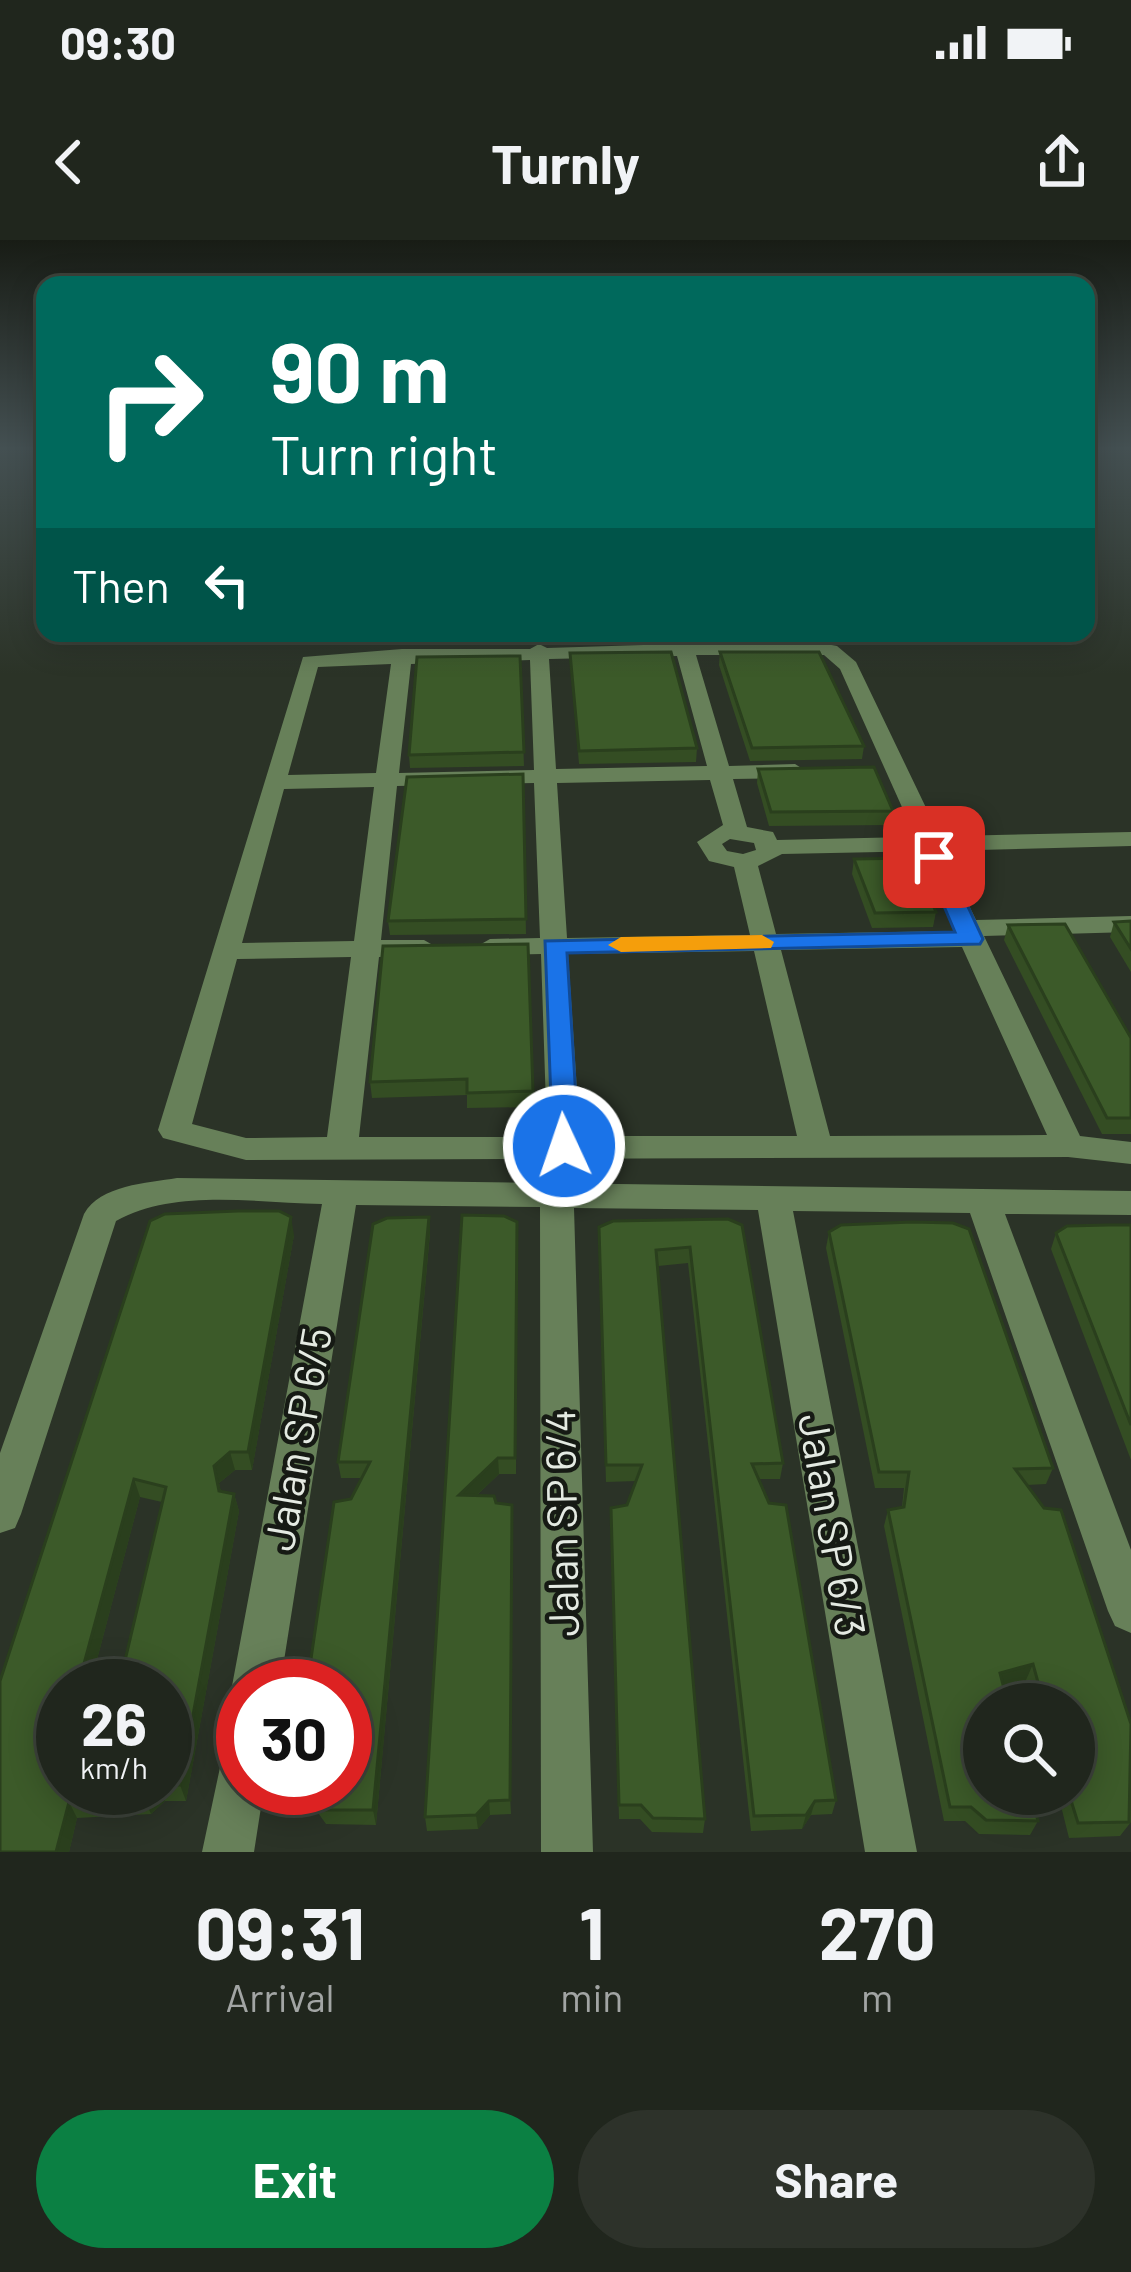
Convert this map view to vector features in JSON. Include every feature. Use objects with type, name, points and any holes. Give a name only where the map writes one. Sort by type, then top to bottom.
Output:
[{"type":"street","points":[[684,648],[736,830]]},
{"type":"street","points":[[539,650],[564,1146]]},
{"type":"street","points":[[918,817],[885,769],[850,666],[830,650],[539,650],[310,661],[174,1130],[246,1149],[1069,1146],[1131,1153]]},
{"type":"street","points":[[342,1146],[402,655]]},
{"type":"street","points":[[275,782],[830,770]]},
{"type":"street","points":[[736,830],[764,837],[772,847],[765,858],[745,862],[726,860],[709,847],[712,837],[736,830]]},
{"type":"street","points":[[772,847],[1130,840]]},
{"type":"street","points":[[934,857],[1069,1146]]},
{"type":"street","points":[[745,862],[816,1146]]},
{"type":"street","points":[[226,951],[765,942],[1131,924]]},
{"type":"street","points":[[0,1514],[101,1214],[128,1199],[176,1190],[1131,1203]]},
{"type":"street","name":"Jalan SP 6/5","points":[[261,1659],[341,1192]]},
{"type":"street","name":"Jalan SP 6/4","points":[[557,1194],[567,1852]]},
{"type":"street","name":"Jalan SP 6/3","points":[[772,1198],[891,1852]]},
{"type":"street","points":[[983,1201],[1131,1611]]},
{"type":"street","points":[[228,1852],[234,1815]]},
{"type":"building","points":[[671,652],[697,748],[579,751],[570,653]]},
{"type":"building","points":[[720,652],[819,652],[864,746],[752,748]]},
{"type":"building","points":[[520,656],[524,752],[409,755],[417,657]]},
{"type":"building","points":[[874,767],[893,811],[771,812],[758,769]]},
{"type":"building","points":[[523,774],[526,919],[388,921],[407,777]]},
{"type":"building","points":[[912,858],[936,912],[875,913],[854,859]]},
{"type":"building","points":[[1131,921],[1131,949],[1114,922]]},
{"type":"building","points":[[1065,924],[1131,1038],[1131,1118],[1107,1118],[1008,925]]},
{"type":"building","points":[[528,944],[533,1091],[467,1093],[467,1079],[370,1082],[383,946]]},
{"type":"building","points":[[279,1211],[291,1217],[248,1452],[230,1452],[214,1466],[219,1491],[234,1494],[192,1720],[192,1659],[125,1659],[166,1487],[134,1479],[85,1659],[36,1659],[36,1815],[66,1815],[56,1852],[0,1852],[0,1681],[150,1221],[165,1214]]},
{"type":"building","points":[[462,1215],[504,1216],[517,1222],[515,1458],[498,1458],[459,1495],[494,1496],[496,1503],[512,1505],[510,1800],[489,1801],[476,1815],[425,1817]]},
{"type":"building","points":[[429,1217],[372,1810],[372,1659],[311,1659],[334,1502],[351,1499],[370,1462],[338,1462],[373,1224],[387,1218]]},
{"type":"building","points":[[728,1219],[742,1225],[783,1463],[752,1464],[769,1503],[786,1505],[836,1800],[815,1801],[806,1815],[754,1816],[690,1247],[656,1250],[705,1819],[653,1818],[641,1805],[619,1805],[611,1508],[627,1505],[642,1465],[606,1465],[599,1227],[613,1221]]},
{"type":"building","points":[[953,1223],[969,1229],[1053,1468],[1015,1469],[1044,1508],[1061,1510],[1131,1724],[1129,1822],[1078,1823],[1076,1815],[1095,1815],[1095,1683],[1038,1683],[1033,1664],[1000,1673],[1003,1683],[963,1683],[963,1807],[950,1807],[888,1510],[904,1507],[909,1472],[879,1472],[829,1232],[841,1225]]},
{"type":"building","points":[[1131,1225],[1131,1425],[1056,1233],[1067,1226]]},
{"type":"building","points":[[980,1815],[1036,1815],[1038,1821],[986,1820]]},
{"type":"slow traffic","points":[[621,945],[762,942]]},
{"type":"route","points":[[564,1146],[554,946],[971,939],[934,857]]}]
